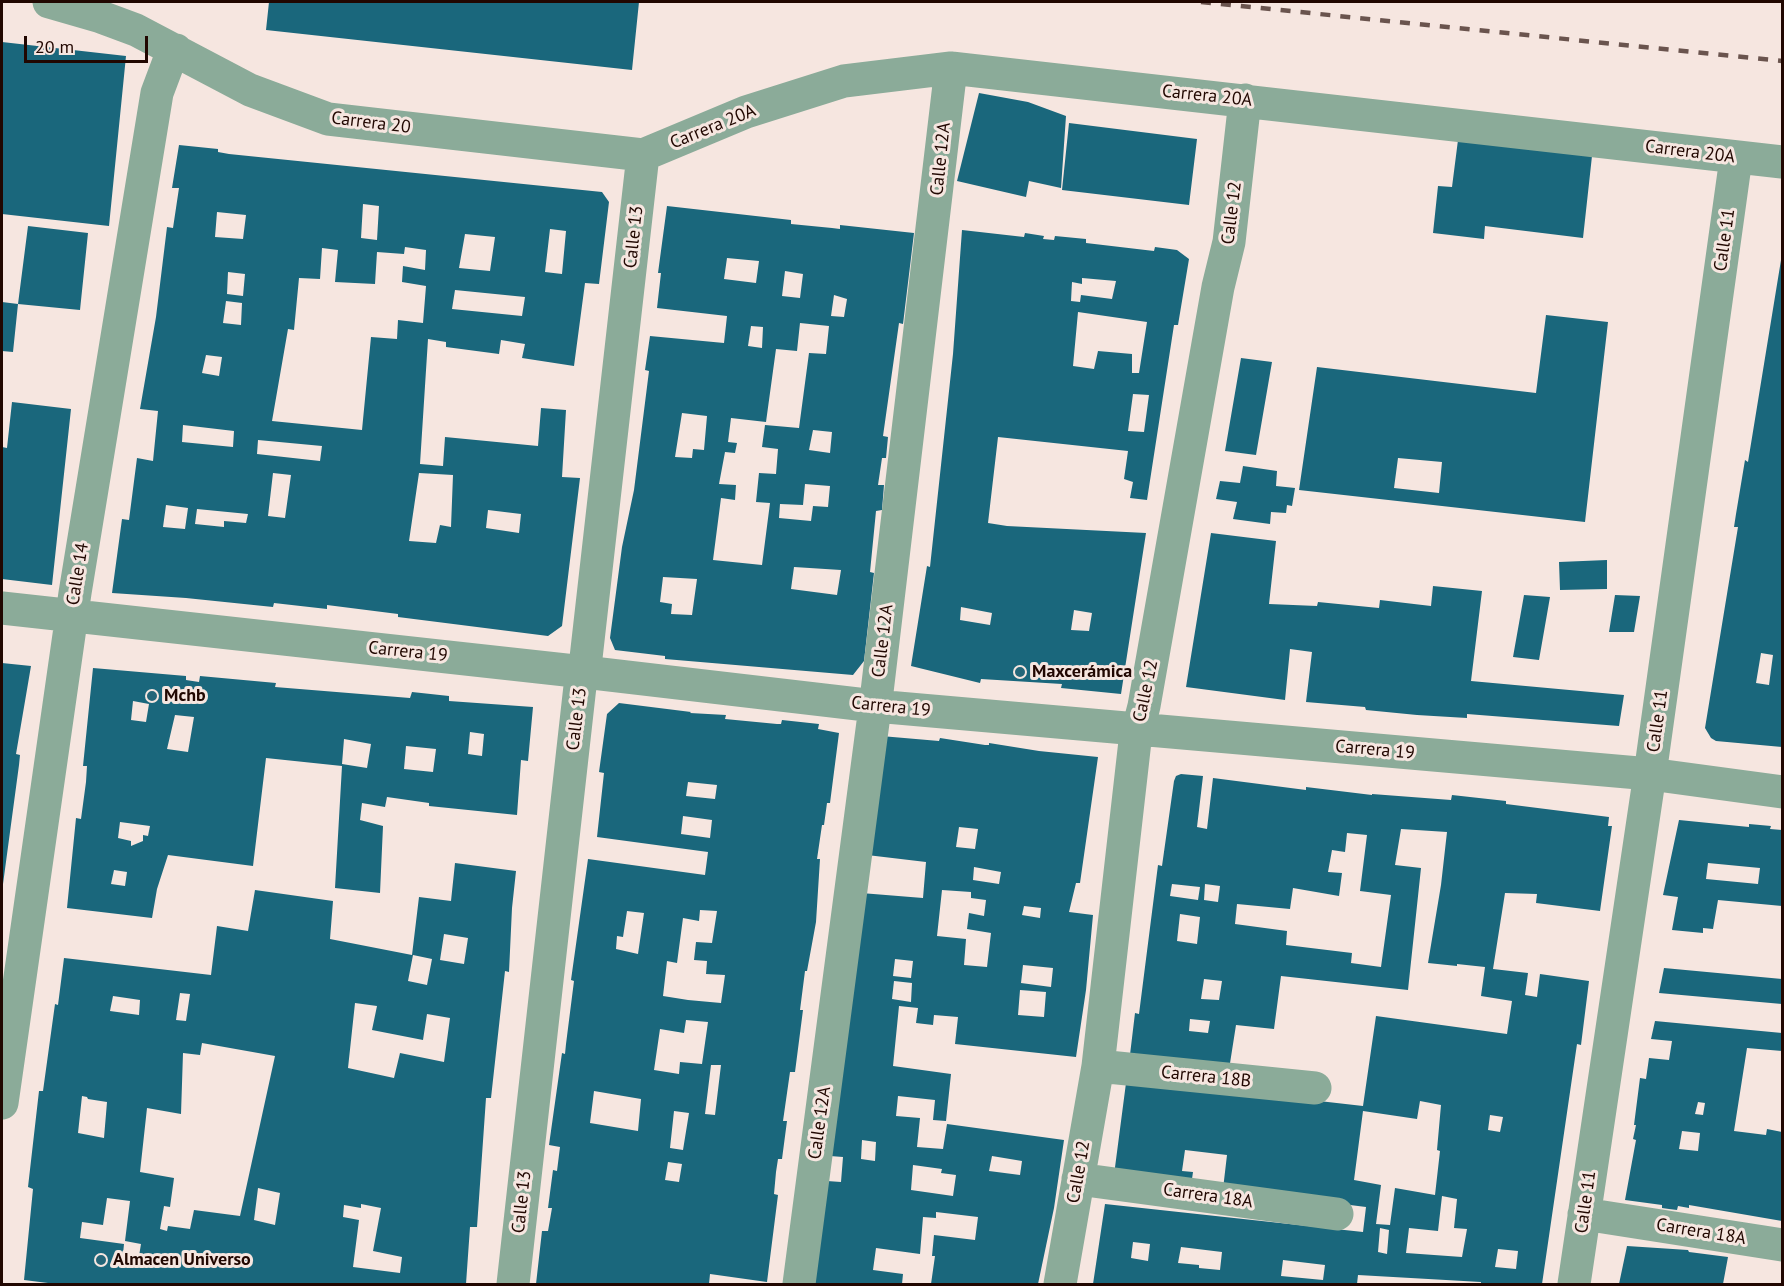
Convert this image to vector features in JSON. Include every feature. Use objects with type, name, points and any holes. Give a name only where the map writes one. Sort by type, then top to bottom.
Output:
[{"type":"street","name":"Carrera 20","points":[[50,2],[126,26],[250,90],[328,119],[643,155]]},
{"type":"street","name":"Calle 14","points":[[2,1103],[72,615],[157,93],[169,61],[176,50]]},
{"type":"street","name":"Carrera 20A","points":[[643,155],[746,112],[844,81],[951,68],[1782,162]]},
{"type":"street","name":"Calle 12A","points":[[799,1284],[875,706],[951,68]]},
{"type":"street","name":"Calle 12","points":[[1060,1284],[1098,1066],[1135,741],[1146,695],[1218,287],[1229,242],[1245,100]]},
{"type":"street","name":"Calle 13","points":[[513,1284],[580,686],[584,672],[643,155]]},
{"type":"street","name":"Calle 11","points":[[1574,1284],[1650,774],[1736,158]]},
{"type":"street","name":"Carrera 19","points":[[2,608],[875,706],[1650,774],[1782,792]]},
{"type":"street","name":"Carrera 18B","points":[[1098,1066],[1315,1088]]},
{"type":"street","name":"Carrera 18A","points":[[1078,1179],[1337,1214]]},
{"type":"street","name":"Carrera 18A","points":[[1584,1214],[1782,1245]]},
{"type":"building","points":[[269,2],[639,2],[632,70],[266,30]]},
{"type":"building","points":[[2,42],[126,56],[109,226],[2,214]]},
{"type":"building","points":[[979,93],[1028,102],[1066,116],[1061,188],[1029,181],[1026,197],[957,181]]},
{"type":"building","points":[[1069,123],[1197,139],[1189,205],[1062,190]]},
{"type":"building","points":[[1458,140],[1592,156],[1583,238],[1485,226],[1484,239],[1433,233],[1438,186],[1452,187]]},
{"type":"building","points":[[179,145],[218,149],[218,152],[229,154],[602,192],[609,202],[599,284],[585,283],[574,366],[522,358],[525,344],[501,340],[499,354],[446,347],[446,342],[428,339],[420,464],[443,466],[445,437],[538,446],[541,408],[566,410],[562,477],[580,478],[562,626],[548,636],[398,617],[398,614],[327,605],[327,609],[274,603],[273,607],[112,593],[122,519],[129,520],[137,458],[153,461],[158,411],[140,409],[156,317],[167,227],[173,228],[179,188],[172,188]],"holes":[[[363,204],[379,206],[377,240],[361,238]],[[217,212],[246,215],[243,239],[215,237]],[[550,229],[566,231],[562,274],[545,272]],[[465,234],[495,237],[490,271],[459,268]],[[405,247],[426,250],[425,270],[403,266],[402,282],[426,286],[423,323],[398,320],[397,339],[371,337],[362,430],[272,421],[288,329],[294,330],[299,278],[320,279],[322,248],[338,250],[335,282],[375,284],[377,252],[404,254]],[[228,272],[245,274],[243,296],[227,294]],[[455,290],[525,297],[522,316],[452,309]],[[226,301],[242,303],[241,325],[223,323]],[[206,355],[222,357],[219,376],[202,373]],[[183,425],[234,431],[233,447],[182,442]],[[258,440],[322,446],[320,461],[257,454]],[[273,473],[291,475],[285,518],[268,516]],[[419,473],[453,475],[451,527],[440,525],[436,543],[409,541]],[[166,505],[188,508],[185,529],[163,527]],[[197,509],[248,514],[246,523],[224,521],[224,527],[195,524]],[[488,510],[521,514],[519,533],[486,528]]]},
{"type":"building","points":[[667,206],[791,220],[791,224],[840,229],[840,225],[914,233],[903,324],[899,323],[883,436],[888,437],[886,458],[882,458],[878,485],[884,485],[882,510],[876,511],[870,572],[874,573],[864,661],[853,675],[665,659],[665,656],[615,650],[610,638],[622,547],[634,490],[649,371],[645,370],[650,336],[724,343],[727,316],[657,308],[661,273],[658,273]],"holes":[[[727,258],[759,261],[756,283],[724,279]],[[785,271],[803,274],[800,298],[782,296]],[[834,295],[847,299],[844,317],[831,316]],[[800,323],[829,326],[826,354],[809,353],[799,428],[765,425],[762,447],[778,449],[776,474],[759,473],[756,502],[770,503],[762,565],[713,560],[721,498],[735,500],[736,485],[719,484],[725,452],[735,453],[737,443],[728,442],[731,418],[766,422],[776,349],[797,351]],[[751,326],[763,327],[762,348],[748,346]],[[682,413],[707,416],[704,450],[693,449],[692,458],[675,457]],[[813,430],[832,432],[830,453],[809,450]],[[805,484],[830,486],[828,507],[813,506],[811,521],[779,518],[780,504],[803,505]],[[794,567],[841,570],[837,595],[791,589]],[[663,577],[697,579],[692,615],[671,614],[672,604],[660,602]]]},
{"type":"building","points":[[28,226],[88,233],[80,310],[18,304]]},
{"type":"building","points":[[962,230],[1024,237],[1025,233],[1054,240],[1055,236],[1086,239],[1086,243],[1154,251],[1155,247],[1177,250],[1189,259],[1178,325],[1174,325],[1147,500],[1130,498],[1133,482],[1124,479],[1128,451],[998,437],[988,523],[1146,533],[1121,694],[1061,688],[1062,684],[981,679],[980,683],[911,666],[927,566],[930,567],[953,354]],"holes":[[[1082,278],[1116,281],[1112,299],[1081,295],[1080,302],[1071,301],[1072,282],[1082,284]],[[1078,312],[1147,322],[1139,373],[1132,373],[1132,354],[1098,351],[1094,369],[1073,366]],[[1133,394],[1149,395],[1144,432],[1128,431]],[[961,607],[992,613],[990,625],[960,620]],[[1074,610],[1092,613],[1089,631],[1071,630]]]},
{"type":"building","points":[[1782,260],[1782,747],[1716,741],[1711,738],[1705,728],[1738,527],[1734,527],[1745,460],[1748,462]],"holes":[[[1761,653],[1773,655],[1769,685],[1756,683]]]},
{"type":"building","points":[[2,302],[18,304],[13,352],[2,351]]},
{"type":"building","points":[[1546,315],[1608,322],[1585,522],[1299,490],[1317,367],[1536,393]],"holes":[[[1398,458],[1442,462],[1439,493],[1394,488]]]},
{"type":"building","points":[[1241,358],[1272,362],[1256,455],[1225,451]]},
{"type":"building","points":[[12,402],[71,409],[52,585],[2,579],[2,447],[7,448]]},
{"type":"building","points":[[1243,466],[1277,471],[1276,486],[1295,488],[1292,506],[1287,505],[1286,513],[1271,512],[1270,524],[1233,519],[1237,502],[1216,499],[1220,481],[1240,483]]},
{"type":"building","points":[[1211,533],[1276,541],[1269,604],[1317,606],[1318,602],[1379,608],[1380,600],[1431,606],[1433,586],[1482,591],[1471,681],[1624,695],[1619,726],[1467,714],[1467,718],[1417,715],[1366,710],[1365,707],[1306,702],[1312,652],[1290,649],[1285,700],[1186,687]]},
{"type":"building","points":[[1607,560],[1607,589],[1560,590],[1559,562]]},
{"type":"building","points":[[1524,595],[1550,597],[1539,660],[1513,657]]},
{"type":"building","points":[[1615,595],[1640,596],[1634,632],[1609,632]]},
{"type":"building","points":[[2,663],[31,666],[16,754],[20,755],[19,765],[3,884],[2,884]]},
{"type":"building","points":[[93,668],[186,676],[186,680],[199,682],[200,676],[276,683],[275,687],[410,698],[412,692],[449,696],[449,701],[533,707],[528,761],[521,760],[517,815],[429,806],[429,803],[387,797],[385,807],[362,803],[360,820],[383,826],[380,893],[335,888],[342,766],[266,758],[253,866],[168,855],[157,889],[152,918],[67,908],[76,818],[81,819],[86,782],[87,766],[83,766]],"holes":[[[133,701],[149,704],[146,722],[131,720]],[[175,715],[194,717],[188,752],[167,749]],[[470,732],[484,734],[482,756],[468,754]],[[344,739],[371,744],[367,768],[342,764]],[[406,746],[436,749],[433,772],[404,769]],[[120,822],[150,826],[148,836],[143,835],[143,841],[131,846],[131,841],[118,838]],[[114,870],[127,872],[125,886],[111,884]]]},
{"type":"building","points":[[619,703],[690,713],[726,715],[725,719],[777,724],[781,724],[782,720],[819,724],[818,729],[839,733],[830,803],[827,803],[817,859],[820,859],[816,922],[807,971],[805,971],[800,1010],[803,1010],[795,1072],[790,1072],[783,1121],[787,1121],[782,1159],[778,1159],[776,1172],[774,1194],[778,1195],[767,1282],[710,1274],[709,1284],[536,1284],[542,1231],[548,1231],[552,1208],[548,1208],[553,1170],[557,1171],[560,1147],[549,1145],[562,1053],[565,1054],[574,981],[571,980],[588,859],[705,875],[708,852],[597,837],[604,773],[599,772],[607,714]],"holes":[[[688,782],[717,785],[715,799],[686,796]],[[683,816],[712,820],[710,838],[681,834]],[[700,910],[717,911],[712,943],[696,942],[694,960],[707,961],[706,974],[725,975],[721,1003],[663,996],[667,961],[677,963],[683,918],[699,921]],[[627,911],[644,913],[638,954],[616,949],[617,936],[623,937]],[[686,1020],[708,1022],[702,1064],[680,1062],[679,1074],[654,1070],[660,1029],[684,1033]],[[711,1065],[721,1065],[715,1115],[705,1114]],[[594,1091],[641,1099],[638,1131],[590,1123]],[[674,1111],[689,1113],[683,1150],[670,1148]],[[668,1162],[682,1164],[679,1182],[665,1180]]]},
{"type":"building","points":[[881,736],[939,741],[940,738],[1098,757],[1080,883],[1076,883],[1069,912],[1093,915],[1086,990],[1076,1057],[955,1044],[958,1017],[934,1015],[933,1025],[916,1023],[918,1008],[899,1006],[893,1066],[951,1074],[946,1121],[933,1120],[935,1100],[898,1096],[896,1116],[920,1118],[917,1147],[943,1149],[947,1124],[1064,1140],[1054,1208],[1038,1284],[931,1284],[935,1256],[932,1256],[934,1235],[975,1240],[978,1217],[936,1212],[936,1218],[923,1217],[920,1254],[876,1248],[873,1270],[903,1274],[902,1284],[811,1284],[827,1181],[841,1182],[843,1157],[830,1156],[861,893],[923,898],[926,862],[867,855]],"holes":[[[959,827],[978,829],[975,849],[956,847]],[[974,867],[1001,872],[999,884],[973,880]],[[942,890],[971,892],[971,898],[986,900],[984,916],[969,913],[967,929],[991,933],[987,967],[964,965],[966,939],[937,936]],[[1024,906],[1041,908],[1040,918],[1022,915]],[[895,959],[913,961],[911,978],[893,976]],[[1023,965],[1053,968],[1051,987],[1021,983]],[[894,981],[912,983],[911,1002],[892,999]],[[1020,990],[1046,992],[1044,1017],[1018,1015]],[[862,1140],[876,1142],[875,1161],[861,1159]],[[992,1156],[1022,1161],[1020,1175],[989,1171]],[[913,1165],[942,1169],[941,1173],[956,1175],[953,1196],[911,1190]]]},
{"type":"building","points":[[1181,774],[1203,776],[1197,827],[1207,829],[1213,778],[1306,790],[1306,787],[1372,795],[1451,800],[1452,795],[1609,817],[1608,826],[1612,826],[1600,911],[1536,903],[1537,894],[1505,893],[1493,969],[1528,973],[1525,995],[1537,997],[1540,974],[1589,981],[1581,1045],[1577,1044],[1542,1284],[1481,1284],[1481,1282],[1358,1275],[1357,1284],[1093,1284],[1105,1204],[1363,1232],[1366,1207],[1223,1189],[1227,1155],[1185,1150],[1182,1171],[1193,1172],[1191,1186],[1114,1175],[1126,1083],[1196,1087],[1363,1106],[1376,1016],[1507,1034],[1512,1001],[1481,996],[1485,967],[1428,963],[1447,832],[1401,829],[1395,865],[1421,868],[1408,990],[1281,976],[1274,1029],[1236,1025],[1228,1076],[1129,1063],[1135,1013],[1139,1014],[1158,865],[1162,866],[1176,776]],"holes":[[[1347,833],[1367,835],[1360,891],[1391,895],[1381,967],[1351,963],[1352,953],[1286,945],[1287,931],[1235,924],[1237,904],[1290,909],[1293,888],[1339,896],[1342,873],[1328,872],[1332,850],[1345,852]],[[1172,884],[1200,887],[1198,900],[1170,896]],[[1205,884],[1220,886],[1218,902],[1204,900]],[[1180,914],[1200,917],[1197,944],[1177,941]],[[1204,979],[1222,981],[1219,1000],[1201,999]],[[1190,1019],[1210,1021],[1208,1033],[1189,1031]],[[1420,1101],[1441,1105],[1437,1150],[1440,1151],[1435,1195],[1395,1188],[1390,1225],[1376,1224],[1381,1185],[1354,1180],[1363,1111],[1417,1119]],[[1490,1115],[1503,1117],[1500,1132],[1488,1130]],[[1442,1196],[1457,1199],[1454,1228],[1467,1229],[1462,1257],[1406,1253],[1409,1228],[1438,1231]],[[1380,1228],[1389,1230],[1387,1254],[1378,1252]],[[1133,1242],[1150,1244],[1148,1261],[1131,1258]],[[1181,1247],[1222,1252],[1220,1270],[1199,1268],[1199,1265],[1178,1263]],[[1498,1249],[1518,1251],[1516,1269],[1495,1267]],[[1283,1260],[1325,1265],[1323,1280],[1281,1276]]]},
{"type":"building","points":[[1679,820],[1749,827],[1749,824],[1771,826],[1770,829],[1782,830],[1782,906],[1718,900],[1713,929],[1703,928],[1703,933],[1672,930],[1678,897],[1663,895]],"holes":[[[1708,863],[1760,868],[1758,884],[1706,879]]]},
{"type":"building","points":[[455,863],[516,871],[509,972],[505,971],[491,1098],[486,1098],[477,1227],[470,1227],[466,1284],[56,1284],[24,1280],[33,1189],[28,1187],[39,1091],[43,1091],[64,958],[211,975],[217,926],[248,931],[255,890],[333,901],[330,939],[412,955],[419,897],[451,901]],"holes":[[[444,934],[468,938],[464,964],[440,960]],[[413,955],[432,959],[427,985],[408,981]],[[180,993],[190,994],[186,1021],[176,1020]],[[113,996],[140,1000],[139,1015],[110,1011]],[[355,1003],[377,1006],[372,1030],[423,1040],[427,1014],[450,1018],[444,1062],[400,1053],[394,1078],[348,1068]],[[202,1043],[275,1056],[240,1216],[194,1210],[190,1229],[168,1226],[167,1231],[160,1229],[164,1206],[170,1207],[174,1178],[140,1172],[147,1108],[181,1114],[183,1053],[200,1055]],[[82,1096],[107,1102],[104,1138],[78,1133]],[[258,1188],[280,1193],[275,1225],[254,1220]],[[107,1198],[130,1201],[125,1241],[141,1244],[139,1256],[123,1254],[124,1244],[80,1238],[82,1222],[103,1225]],[[361,1204],[381,1208],[373,1251],[402,1257],[400,1273],[353,1267],[359,1220],[343,1217],[344,1205],[361,1208]]]},
{"type":"building","points":[[1664,968],[1782,979],[1782,1004],[1659,993]]},
{"type":"building","points":[[1655,1021],[1782,1033],[1782,1051],[1747,1048],[1734,1131],[1766,1135],[1767,1129],[1782,1132],[1782,1221],[1689,1205],[1689,1208],[1678,1206],[1677,1210],[1662,1208],[1662,1205],[1625,1200],[1636,1140],[1633,1139],[1640,1078],[1646,1079],[1649,1058],[1669,1060],[1672,1041],[1651,1039]],"holes":[[[1698,1102],[1705,1103],[1703,1115],[1695,1114]],[[1682,1131],[1700,1133],[1698,1151],[1679,1149]]]},
{"type":"building","points":[[1627,1246],[1688,1250],[1728,1257],[1723,1284],[1619,1284]]},
{"type":"railway","points":[[1201,2],[1782,61]]},
{"type":"place","name":"Maxcerámica","points":[[1020,672]]},
{"type":"place","name":"Mchb","points":[[152,696]]},
{"type":"place","name":"Almacen Universo","points":[[101,1260]]}]
